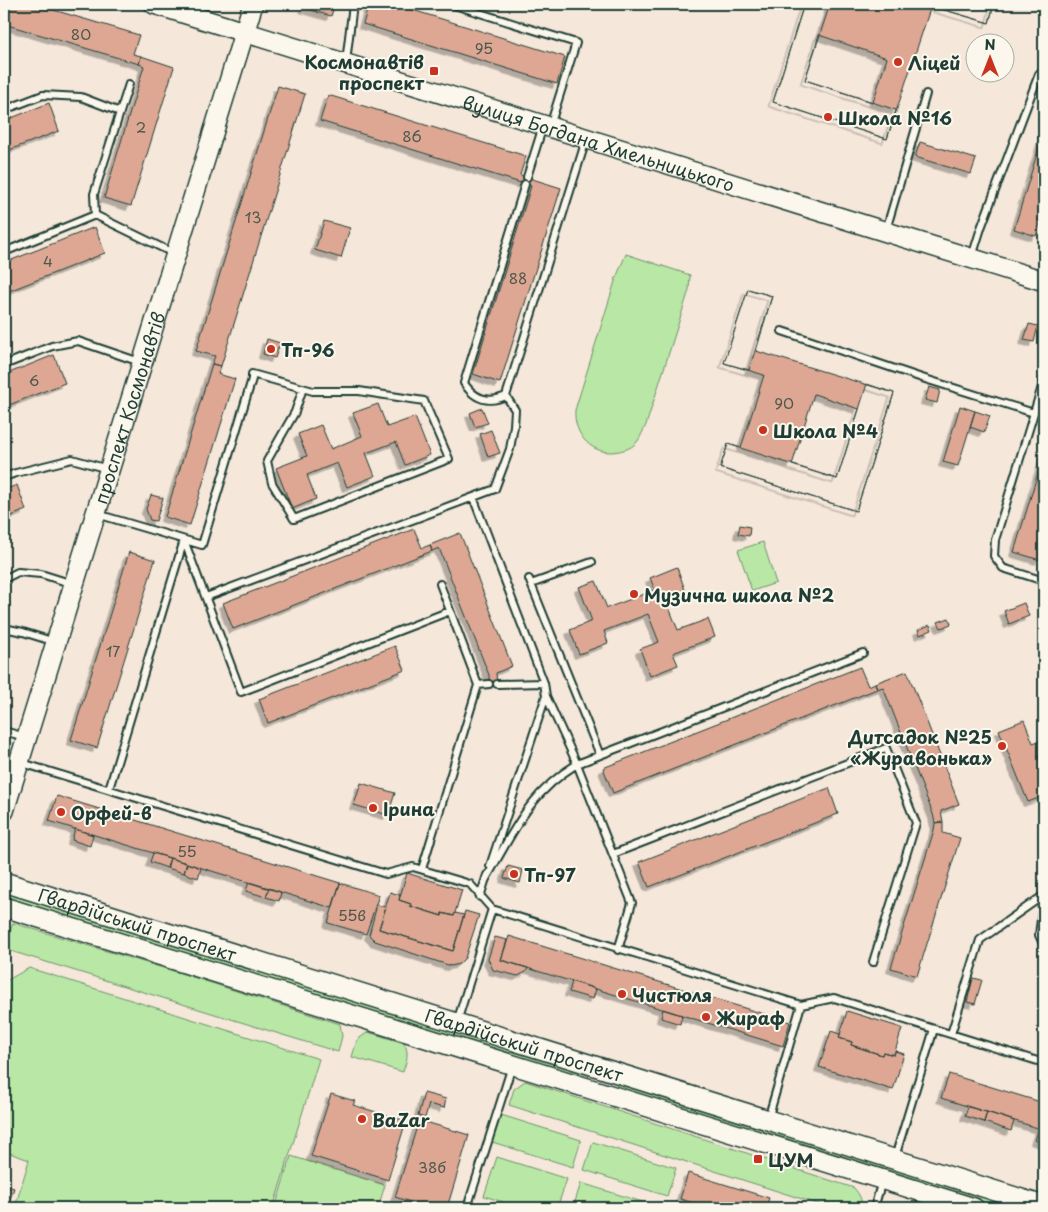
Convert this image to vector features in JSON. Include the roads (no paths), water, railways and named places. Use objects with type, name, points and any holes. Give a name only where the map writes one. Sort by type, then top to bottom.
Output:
[{"type":"main road","name":"вулиця Богдана Хмельницького","points":[[154,4],[1044,281]]},
{"type":"main road","name":"проспект Космонавтів","points":[[4,811],[253,4]]},
{"type":"main road","name":"Гвардійський проспект","points":[[4,882],[1044,1206]]},
{"type":"main road","name":"Гвардійський проспект","points":[[4,907],[974,1208]]},
{"type":"main road","points":[[600,1092],[607,1070]]},
{"type":"lane","points":[[346,64],[353,4]]},
{"type":"lane","points":[[451,4],[576,43],[526,181],[464,382],[469,391],[477,397],[497,400],[506,396],[587,138]]},
{"type":"lane","points":[[971,258],[1039,74],[1044,69]]},
{"type":"lane","points":[[95,215],[94,194],[129,84]]},
{"type":"lane","points":[[886,231],[926,94]]},
{"type":"lane","points":[[4,110],[43,95],[81,97],[120,112]]},
{"type":"lane","points":[[4,252],[95,215],[175,254]]},
{"type":"lane","points":[[782,331],[1034,413]]},
{"type":"lane","points":[[4,365],[52,346],[78,341],[142,362]]},
{"type":"lane","points":[[96,513],[202,545],[252,374],[303,388],[313,391],[359,391],[424,401],[449,459],[294,520],[272,483],[267,461],[294,412],[303,388]]},
{"type":"lane","points":[[1044,380],[994,540],[994,556],[1004,568],[1044,581]]},
{"type":"lane","points":[[206,597],[495,488],[510,449],[515,410],[506,396]]},
{"type":"lane","points":[[4,477],[72,459],[109,469]]},
{"type":"lane","points":[[473,497],[544,683],[546,696],[577,764],[632,903],[618,950]]},
{"type":"lane","points":[[184,540],[241,692],[450,610]]},
{"type":"lane","points":[[109,789],[184,540]]},
{"type":"lane","points":[[592,562],[530,582],[600,755]]},
{"type":"lane","points":[[4,579],[18,572],[41,574],[74,584]]},
{"type":"lane","points":[[422,869],[478,685],[440,584]]},
{"type":"lane","points":[[4,628],[56,642]]},
{"type":"lane","points":[[486,879],[511,832],[535,798],[559,775],[577,764],[862,653]]},
{"type":"lane","points":[[478,685],[544,683]]},
{"type":"lane","points":[[480,896],[546,696]]},
{"type":"lane","points":[[4,731],[26,738]]},
{"type":"lane","points":[[613,854],[886,748],[916,823],[874,962]]},
{"type":"lane","points":[[19,762],[386,874],[413,866],[470,884],[492,909],[618,950],[801,1005],[832,998],[1044,1063]]},
{"type":"lane","points":[[1044,896],[1038,935],[1044,946]]},
{"type":"lane","points":[[951,1034],[980,940],[1044,896]]},
{"type":"lane","points":[[457,1023],[492,909]]},
{"type":"lane","points":[[767,1120],[801,1005]]},
{"type":"lane","points":[[894,1159],[934,1029]]},
{"type":"lane","points":[[467,1208],[512,1065]]},
{"type":"lane","points":[[874,1208],[882,1180]]},
{"type":"place","name":"Ліцей","points":[[898,62]]},
{"type":"place","name":"Космонавтів проспект","points":[[434,71]]},
{"type":"place","name":"Школа №16","points":[[828,117]]},
{"type":"place","name":"Тп-96","points":[[271,349]]},
{"type":"place","name":"Школа №4","points":[[763,430]]},
{"type":"place","name":"Музична школа №2","points":[[634,594]]},
{"type":"place","name":"Дитсадок №25 «Журавонька»","points":[[1002,746]]},
{"type":"place","name":"Ірина","points":[[373,808]]},
{"type":"place","name":"Орфей-в","points":[[61,812]]},
{"type":"place","name":"Тп-97","points":[[514,874]]},
{"type":"place","name":"Чистюля","points":[[622,994]]},
{"type":"place","name":"Жираф","points":[[706,1017]]},
{"type":"place","name":"BaZar","points":[[362,1119]]},
{"type":"place","name":"ЦУМ","points":[[758,1159]]}]
